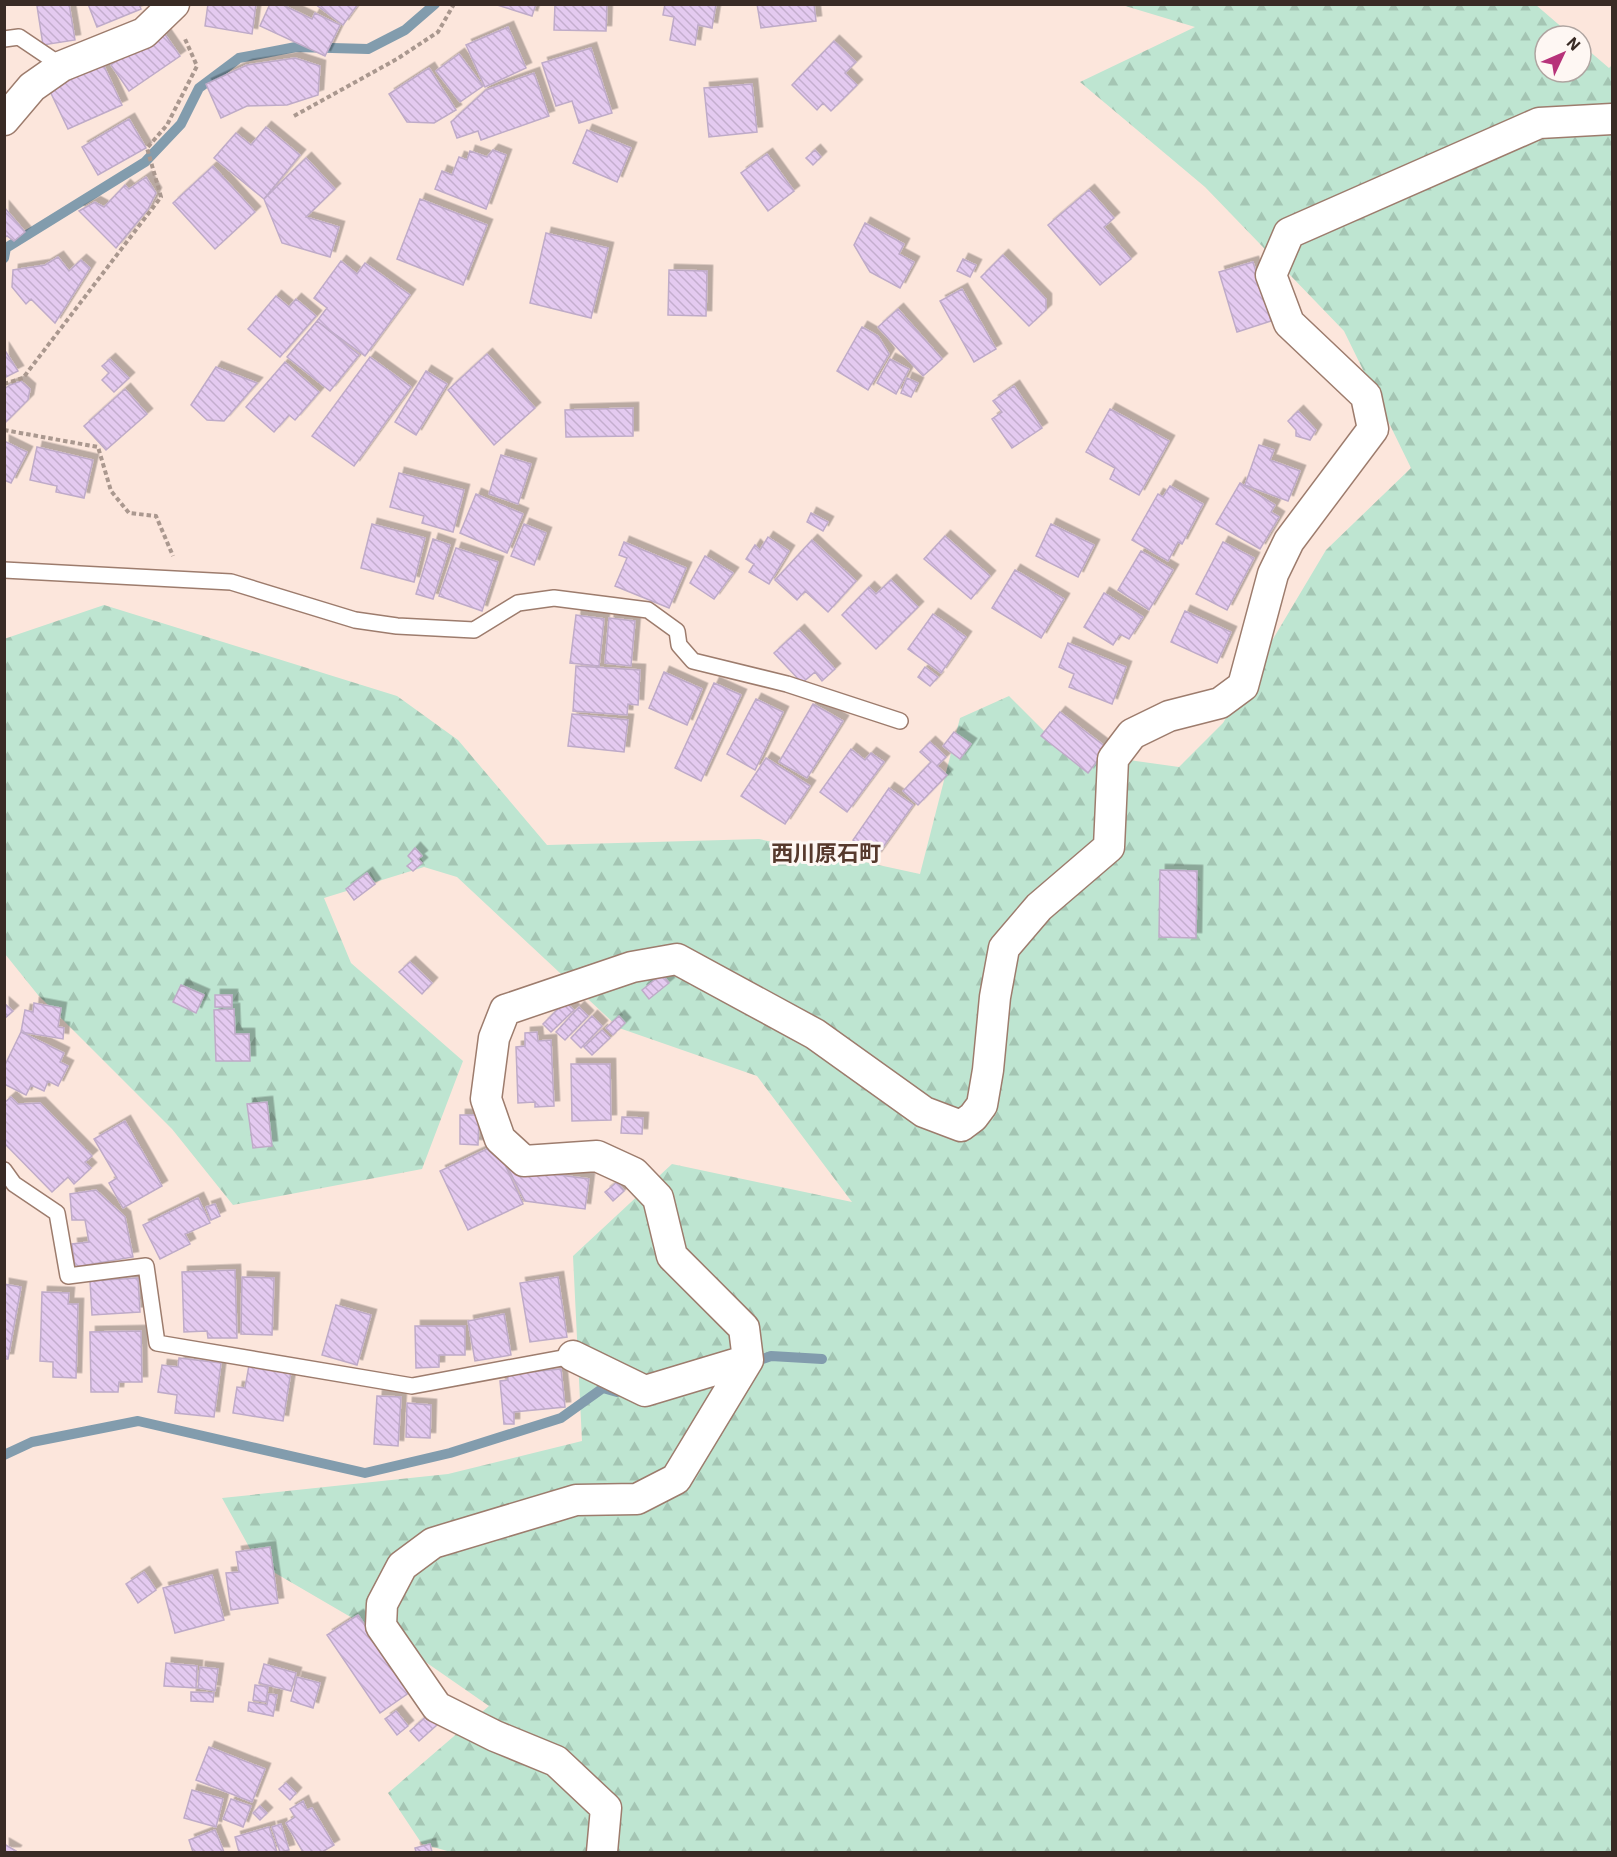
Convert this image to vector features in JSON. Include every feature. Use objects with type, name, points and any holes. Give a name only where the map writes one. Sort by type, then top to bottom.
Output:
[{"type":"street","points":[[4,120],[32,87],[62,66],[144,33],[172,6]]},
{"type":"street","points":[[602,1852],[606,1808],[556,1761],[495,1736],[437,1707],[381,1626],[382,1604],[402,1566],[433,1543],[576,1500],[637,1499],[676,1479],[748,1360],[744,1328],[672,1256],[658,1198],[634,1173],[597,1156],[524,1161],[500,1138],[486,1099],[494,1038],[505,1010],[632,967],[677,959],[815,1034],[924,1112],[962,1126],[982,1105],[995,997],[1004,948],[1039,907],[1109,847],[1113,759],[1132,734],[1169,716],[1220,703],[1243,686],[1273,574],[1289,541],[1373,429],[1366,396],[1289,323],[1271,275],[1289,233],[1539,123],[1612,119]]},
{"type":"street","points":[[573,1356],[645,1391],[748,1360]]},
{"type":"lane","points":[[4,39],[19,37],[62,66]]},
{"type":"lane","points":[[4,570],[231,582],[355,620],[397,626],[474,630],[518,603],[554,598],[648,610],[677,631],[679,645],[693,661],[787,684],[900,721]]},
{"type":"lane","points":[[4,1170],[14,1184],[57,1213],[68,1276],[146,1266],[157,1343],[412,1386],[573,1356]]},
{"type":"path","points":[[294,116],[397,59],[438,32],[454,4]]},
{"type":"path","points":[[4,384],[22,378],[161,197],[147,148],[166,125],[197,66],[172,6]]},
{"type":"path","points":[[4,430],[98,447],[111,491],[129,513],[156,516],[183,580]]},
{"type":"green space","points":[[1122,5],[1536,5],[1558,24],[1533,24],[1533,84],[1593,84],[1593,54],[1609,68],[1612,65],[1612,1852],[451,1852],[422,1844],[388,1793],[489,1706],[414,1654],[258,1563],[222,1498],[448,1474],[582,1441],[573,1256],[672,1164],[852,1202],[757,1076],[619,1028],[457,877],[424,867],[324,898],[351,963],[463,1061],[422,1169],[233,1205],[172,1129],[38,995],[5,954],[4,639],[104,605],[397,696],[458,740],[547,845],[759,839],[920,874],[960,718],[1009,696],[1064,751],[1179,767],[1223,723],[1326,550],[1411,468],[1344,331],[1205,187],[1080,82],[1195,27]]},
{"type":"building","points":[[69,4],[75,40],[43,45],[37,6]]},
{"type":"building","points":[[88,4],[139,4],[141,9],[97,27]]},
{"type":"building","points":[[208,4],[256,4],[252,34],[205,26]]},
{"type":"building","points":[[270,4],[281,4],[312,19],[315,13],[340,25],[325,56],[260,26]]},
{"type":"building","points":[[315,4],[358,4],[343,25]]},
{"type":"building","points":[[494,4],[536,4],[532,16]]},
{"type":"building","points":[[555,4],[607,4],[606,31],[554,30]]},
{"type":"building","points":[[665,4],[716,4],[712,28],[698,25],[695,45],[670,40],[674,17],[663,15]]},
{"type":"building","points":[[757,4],[814,4],[816,21],[761,28]]},
{"type":"building","points":[[508,27],[526,68],[485,87],[466,45]]},
{"type":"building","points":[[162,30],[180,56],[129,91],[111,65]]},
{"type":"building","points":[[834,41],[856,62],[845,73],[857,85],[831,111],[823,103],[817,110],[792,85]]},
{"type":"building","points":[[591,48],[612,113],[579,123],[572,101],[556,106],[542,63]]},
{"type":"building","points":[[459,54],[483,86],[460,102],[436,71]]},
{"type":"building","points":[[295,58],[320,66],[318,95],[287,105],[247,106],[221,118],[206,84],[247,65]]},
{"type":"building","points":[[103,64],[122,105],[68,129],[49,89]]},
{"type":"building","points":[[429,68],[456,110],[434,123],[407,122],[389,94]]},
{"type":"building","points":[[534,73],[549,116],[481,140],[478,131],[457,138],[451,122],[486,90]]},
{"type":"building","points":[[752,84],[757,132],[709,137],[704,88]]},
{"type":"building","points":[[129,119],[146,148],[98,175],[82,147]]},
{"type":"building","points":[[266,127],[300,155],[264,199],[214,158],[236,133],[251,145]]},
{"type":"building","points":[[587,130],[631,148],[617,182],[573,163]]},
{"type":"building","points":[[493,150],[506,155],[486,209],[435,189],[442,171],[452,175],[459,157],[467,160],[470,151],[487,157]]},
{"type":"building","points":[[815,150],[821,157],[813,165],[806,158]]},
{"type":"building","points":[[767,154],[794,191],[768,211],[741,173]]},
{"type":"building","points":[[306,158],[335,189],[306,217],[339,227],[330,257],[282,243],[264,199]]},
{"type":"building","points":[[213,166],[255,212],[215,249],[173,203]]},
{"type":"building","points":[[146,177],[156,193],[148,209],[116,248],[79,211],[95,202],[104,207],[125,185],[129,189]]},
{"type":"building","points":[[1089,190],[1114,218],[1104,227],[1131,259],[1100,285],[1048,225]]},
{"type":"building","points":[[420,199],[487,225],[463,285],[397,259]]},
{"type":"building","points":[[4,207],[25,232],[14,241],[7,236],[4,238]]},
{"type":"building","points":[[865,223],[904,244],[899,254],[914,262],[900,288],[870,272],[854,245]]},
{"type":"building","points":[[546,233],[608,248],[591,318],[530,303]]},
{"type":"building","points":[[1003,255],[1046,299],[1046,310],[1029,326],[981,277]]},
{"type":"building","points":[[58,257],[69,271],[81,260],[90,268],[55,323],[31,299],[26,304],[12,287],[13,270],[45,265]]},
{"type":"building","points":[[963,259],[976,265],[970,277],[957,271]]},
{"type":"building","points":[[341,261],[357,274],[365,263],[410,295],[365,356],[317,321],[327,308],[314,298]]},
{"type":"building","points":[[1253,262],[1271,321],[1237,332],[1219,272]]},
{"type":"building","points":[[669,270],[707,271],[706,316],[668,315]]},
{"type":"building","points":[[962,289],[996,349],[974,362],[940,301]]},
{"type":"building","points":[[276,296],[289,307],[296,299],[316,316],[280,357],[248,329]]},
{"type":"building","points":[[898,309],[942,359],[923,376],[878,327]]},
{"type":"building","points":[[317,321],[359,355],[330,391],[287,357]]},
{"type":"building","points":[[862,327],[878,336],[889,354],[868,390],[837,371]]},
{"type":"building","points":[[4,349],[18,371],[4,378]]},
{"type":"building","points":[[487,354],[535,408],[494,445],[448,390]]},
{"type":"building","points":[[370,357],[411,387],[354,466],[312,436]]},
{"type":"building","points":[[110,359],[129,378],[114,392],[102,380],[109,373],[102,366]]},
{"type":"building","points":[[890,359],[909,369],[896,394],[877,383]]},
{"type":"building","points":[[285,362],[319,392],[295,420],[289,415],[274,432],[246,407]]},
{"type":"building","points":[[216,367],[257,383],[224,421],[207,420],[191,405]]},
{"type":"building","points":[[426,371],[447,384],[416,435],[395,422]]},
{"type":"building","points":[[907,378],[918,383],[911,397],[901,393]]},
{"type":"building","points":[[21,381],[30,389],[28,400],[4,424],[4,389]]},
{"type":"building","points":[[1014,386],[1042,428],[1012,448],[992,419],[1002,412],[993,401]]},
{"type":"building","points":[[125,389],[147,414],[106,450],[84,426]]},
{"type":"building","points":[[633,408],[633,436],[566,437],[565,410]]},
{"type":"building","points":[[1110,409],[1169,441],[1139,495],[1110,479],[1115,468],[1086,452]]},
{"type":"building","points":[[1298,411],[1316,430],[1310,440],[1296,436],[1296,430],[1288,421]]},
{"type":"building","points":[[4,441],[27,452],[11,483],[4,480]]},
{"type":"building","points":[[1259,445],[1274,450],[1270,460],[1300,471],[1288,501],[1245,485]]},
{"type":"building","points":[[37,447],[93,460],[84,498],[56,492],[57,486],[30,480]]},
{"type":"building","points":[[501,455],[531,464],[518,504],[489,494]]},
{"type":"building","points":[[399,473],[464,490],[453,532],[422,523],[424,516],[390,507]]},
{"type":"building","points":[[1240,483],[1275,505],[1271,512],[1279,517],[1260,549],[1216,524]]},
{"type":"building","points":[[1170,486],[1203,504],[1182,544],[1178,542],[1168,561],[1132,540],[1158,494],[1163,497]]},
{"type":"building","points":[[476,494],[523,514],[507,553],[460,533]]},
{"type":"building","points":[[811,513],[828,522],[823,531],[807,522]]},
{"type":"building","points":[[372,524],[425,538],[414,582],[361,568]]},
{"type":"building","points":[[524,524],[546,533],[534,565],[511,556]]},
{"type":"building","points":[[1051,524],[1094,545],[1078,577],[1036,556]]},
{"type":"building","points":[[945,536],[990,576],[971,599],[924,559]]},
{"type":"building","points":[[768,537],[789,551],[769,584],[749,572],[754,564],[746,559],[755,545],[760,550]]},
{"type":"building","points":[[433,539],[450,545],[433,599],[416,594]]},
{"type":"building","points":[[812,540],[856,581],[828,612],[805,591],[797,600],[775,580]]},
{"type":"building","points":[[624,542],[686,568],[669,608],[615,586],[627,558],[619,555]]},
{"type":"building","points":[[1223,542],[1254,558],[1227,610],[1196,594]]},
{"type":"building","points":[[456,548],[498,562],[482,611],[439,596]]},
{"type":"building","points":[[1141,551],[1173,570],[1149,610],[1118,590]]},
{"type":"building","points":[[705,556],[733,573],[714,599],[690,583]]},
{"type":"building","points":[[1015,570],[1064,599],[1041,638],[992,608]]},
{"type":"building","points":[[891,580],[918,607],[876,649],[842,615],[869,587],[876,594]]},
{"type":"building","points":[[1104,593],[1143,617],[1129,639],[1120,634],[1113,645],[1084,627]]},
{"type":"building","points":[[1185,611],[1231,632],[1217,663],[1171,642]]},
{"type":"building","points":[[933,614],[966,637],[941,673],[908,649]]},
{"type":"building","points":[[576,615],[604,619],[599,666],[570,663]]},
{"type":"building","points":[[609,618],[635,621],[631,666],[605,663]]},
{"type":"building","points":[[799,630],[835,669],[822,681],[815,672],[802,683],[774,653]]},
{"type":"building","points":[[1068,643],[1126,667],[1112,704],[1069,687],[1074,674],[1059,667]]},
{"type":"building","points":[[576,666],[640,670],[638,705],[628,704],[627,715],[573,711]]},
{"type":"building","points":[[925,667],[938,677],[930,686],[918,677]]},
{"type":"building","points":[[664,672],[702,689],[687,725],[649,708]]},
{"type":"building","points":[[714,683],[741,695],[701,781],[675,768]]},
{"type":"building","points":[[756,699],[783,712],[755,770],[727,754]]},
{"type":"building","points":[[813,704],[843,721],[807,778],[779,762]]},
{"type":"building","points":[[1060,712],[1107,748],[1088,773],[1041,736]]},
{"type":"building","points":[[572,714],[628,720],[624,752],[568,746]]},
{"type":"building","points":[[954,732],[971,744],[960,759],[943,746]]},
{"type":"building","points":[[930,742],[946,757],[937,766],[947,775],[918,805],[903,791],[931,762],[920,752]]},
{"type":"building","points":[[851,749],[865,760],[871,753],[884,762],[847,812],[820,792]]},
{"type":"building","points":[[766,758],[810,786],[785,824],[741,796]]},
{"type":"building","points":[[889,788],[913,805],[876,857],[853,840]]},
{"type":"building","points":[[415,848],[422,856],[418,859],[422,863],[413,871],[407,866],[413,861],[408,856]]},
{"type":"building","points":[[1160,870],[1197,871],[1196,938],[1159,937]]},
{"type":"building","points":[[367,873],[375,884],[354,900],[346,889]]},
{"type":"building","points":[[410,962],[432,983],[422,994],[399,972]]},
{"type":"building","points":[[662,974],[669,983],[649,999],[642,990]]},
{"type":"building","points":[[181,985],[204,995],[196,1013],[173,1002]]},
{"type":"building","points":[[215,995],[232,995],[232,1007],[215,1007]]},
{"type":"building","points":[[565,1002],[574,1010],[551,1032],[543,1024]]},
{"type":"building","points":[[4,1003],[13,1011],[4,1019]]},
{"type":"building","points":[[34,1003],[61,1008],[58,1027],[64,1028],[63,1039],[21,1032],[25,1010],[33,1012]]},
{"type":"building","points":[[579,1007],[588,1016],[565,1040],[556,1032]]},
{"type":"building","points":[[234,1009],[235,1034],[249,1034],[250,1061],[216,1061],[214,1010]]},
{"type":"building","points":[[592,1016],[602,1026],[581,1048],[571,1038]]},
{"type":"building","points":[[619,1016],[625,1023],[613,1035],[606,1028]]},
{"type":"building","points":[[602,1030],[610,1038],[592,1055],[584,1047]]},
{"type":"building","points":[[21,1032],[64,1053],[60,1062],[68,1066],[58,1086],[48,1081],[44,1091],[31,1085],[26,1095],[4,1084],[4,1067]]},
{"type":"building","points":[[537,1032],[538,1041],[551,1040],[554,1106],[535,1107],[535,1102],[518,1103],[516,1047],[525,1046],[525,1033]]},
{"type":"building","points":[[571,1064],[610,1064],[611,1120],[572,1121]]},
{"type":"building","points":[[11,1097],[18,1104],[40,1103],[92,1156],[85,1162],[91,1168],[74,1184],[68,1177],[52,1192],[4,1143],[4,1103]]},
{"type":"building","points":[[267,1102],[272,1146],[253,1148],[247,1104]]},
{"type":"building","points":[[460,1115],[479,1115],[478,1145],[460,1144]]},
{"type":"building","points":[[622,1117],[643,1118],[642,1134],[621,1133]]},
{"type":"building","points":[[125,1121],[162,1186],[123,1208],[109,1183],[117,1178],[94,1139]]},
{"type":"building","points":[[487,1149],[505,1165],[523,1204],[468,1230],[440,1171]]},
{"type":"building","points":[[508,1168],[589,1179],[585,1209],[525,1201]]},
{"type":"building","points":[[617,1182],[624,1191],[613,1201],[605,1192]]},
{"type":"building","points":[[96,1190],[125,1217],[133,1257],[75,1267],[72,1244],[89,1242],[85,1220],[72,1220],[70,1194]]},
{"type":"building","points":[[198,1198],[210,1223],[185,1234],[190,1244],[160,1259],[143,1225]]},
{"type":"building","points":[[215,1204],[220,1216],[211,1220],[206,1207]]},
{"type":"building","points":[[235,1270],[237,1338],[208,1338],[207,1331],[184,1332],[182,1272]]},
{"type":"building","points":[[242,1277],[274,1278],[272,1335],[241,1334]]},
{"type":"building","points":[[558,1277],[567,1337],[530,1342],[520,1283]]},
{"type":"building","points":[[138,1278],[140,1312],[92,1315],[90,1281]]},
{"type":"building","points":[[4,1284],[21,1287],[8,1359],[4,1359]]},
{"type":"building","points":[[42,1292],[69,1293],[68,1304],[78,1304],[76,1378],[53,1377],[53,1362],[40,1361]]},
{"type":"building","points":[[336,1305],[371,1315],[357,1365],[322,1355]]},
{"type":"building","points":[[504,1314],[511,1355],[475,1361],[468,1321]]},
{"type":"building","points":[[415,1326],[465,1326],[465,1355],[439,1355],[439,1367],[416,1368]]},
{"type":"building","points":[[141,1331],[142,1382],[119,1382],[118,1392],[91,1392],[90,1332]]},
{"type":"building","points":[[179,1358],[221,1363],[214,1417],[175,1413],[177,1395],[158,1392],[162,1365],[178,1367]]},
{"type":"building","points":[[249,1365],[291,1371],[283,1421],[233,1413],[237,1387],[245,1388]]},
{"type":"building","points":[[561,1369],[565,1407],[514,1412],[514,1424],[504,1424],[500,1381],[508,1380],[507,1374]]},
{"type":"building","points":[[377,1396],[401,1397],[398,1446],[374,1444]]},
{"type":"building","points":[[407,1403],[431,1405],[430,1438],[406,1437]]},
{"type":"building","points":[[270,1547],[278,1603],[231,1610],[226,1573],[239,1572],[236,1552]]},
{"type":"building","points":[[144,1572],[156,1590],[138,1603],[126,1584]]},
{"type":"building","points":[[212,1575],[224,1620],[175,1633],[163,1588]]},
{"type":"building","points":[[358,1615],[410,1692],[380,1713],[327,1635]]},
{"type":"building","points":[[166,1663],[197,1666],[196,1688],[164,1686]]},
{"type":"building","points":[[264,1664],[296,1673],[291,1691],[259,1683]]},
{"type":"building","points":[[200,1667],[218,1669],[215,1691],[198,1688]]},
{"type":"building","points":[[297,1677],[320,1683],[313,1708],[291,1701]]},
{"type":"building","points":[[255,1685],[268,1687],[266,1702],[253,1700]]},
{"type":"building","points":[[191,1692],[214,1693],[213,1702],[191,1701]]},
{"type":"building","points":[[269,1694],[277,1695],[273,1716],[248,1711],[249,1702],[267,1705]]},
{"type":"building","points":[[396,1711],[408,1726],[397,1735],[385,1719]]},
{"type":"building","points":[[429,1714],[438,1724],[419,1741],[410,1731]]},
{"type":"building","points":[[209,1747],[265,1769],[252,1802],[196,1780]]},
{"type":"building","points":[[286,1783],[296,1793],[290,1800],[279,1789]]},
{"type":"building","points":[[192,1790],[223,1799],[216,1827],[184,1818]]},
{"type":"building","points":[[231,1799],[251,1806],[243,1827],[223,1819]]},
{"type":"building","points":[[303,1801],[307,1810],[312,1808],[334,1845],[322,1852],[303,1852],[286,1823],[295,1817],[290,1809]]},
{"type":"building","points":[[260,1806],[267,1813],[260,1820],[253,1813]]},
{"type":"building","points":[[281,1824],[289,1850],[280,1852],[272,1827]]},
{"type":"building","points":[[269,1827],[277,1852],[239,1852],[235,1837]]},
{"type":"building","points":[[215,1830],[224,1852],[193,1852],[189,1840]]},
{"type":"building","points":[[4,1844],[16,1851],[4,1852]]},
{"type":"building","points":[[430,1844],[432,1852],[416,1852],[415,1848]]},
{"type":"waterway","points":[[4,258],[6,248],[145,162],[181,124],[199,88],[239,58],[296,47],[368,49],[405,30],[435,4]]},
{"type":"waterway","points":[[749,1364],[771,1356],[822,1359]]},
{"type":"waterway","points":[[4,1455],[32,1442],[138,1421],[365,1473],[450,1453],[561,1418],[603,1388],[617,1392]]},
{"type":"district","name":"西川原石町","points":[[826,853]]}]
